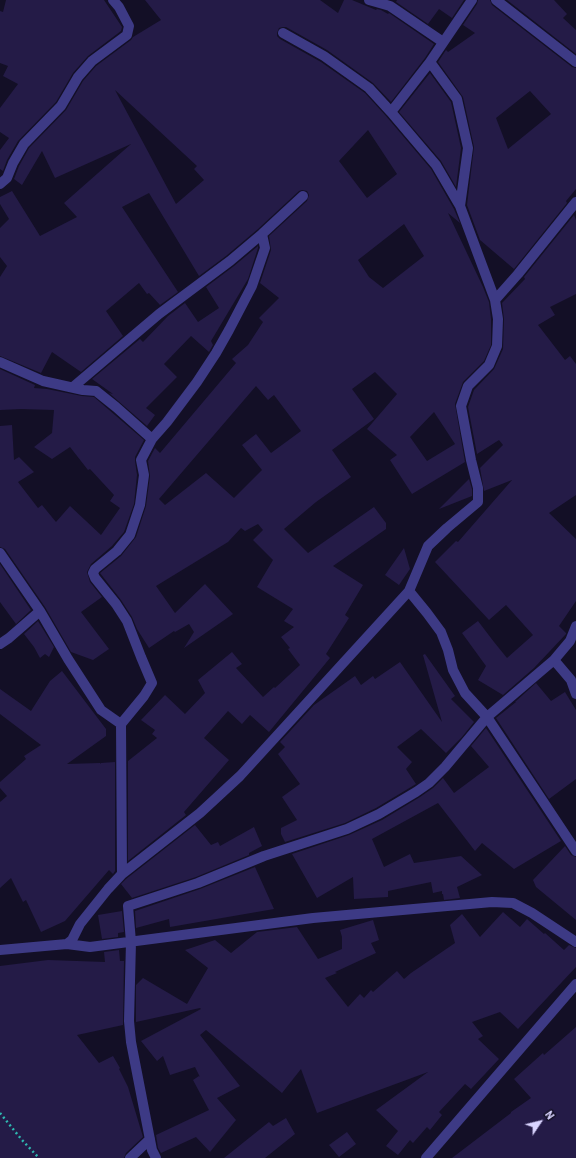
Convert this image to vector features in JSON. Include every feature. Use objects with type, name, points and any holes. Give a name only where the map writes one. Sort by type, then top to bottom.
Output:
[{"type":"street","points":[[0,184],[6,178],[24,144],[62,106],[78,78],[92,61],[127,35],[129,26],[113,0]]},
{"type":"street","points":[[368,0],[390,6],[443,42]]},
{"type":"street","points":[[391,112],[430,62],[472,0]]},
{"type":"street","points":[[496,0],[576,62]]},
{"type":"street","points":[[67,944],[72,940],[80,924],[87,915],[122,874],[200,813],[240,776],[409,591],[428,546],[478,502],[478,488],[461,406],[468,386],[488,364],[497,346],[498,318],[495,300],[460,206],[436,165],[391,112],[368,88],[324,56],[283,33]]},
{"type":"street","points":[[430,62],[457,99],[468,148],[460,206]]},
{"type":"street","points":[[73,387],[159,314],[230,261],[303,196]]},
{"type":"street","points":[[495,300],[576,202]]},
{"type":"street","points":[[122,874],[121,724],[144,696],[152,683],[126,622],[116,604],[95,578],[93,573],[95,568],[117,551],[130,535],[140,505],[144,475],[140,460],[152,439],[167,422],[197,382],[226,336],[252,286],[265,248],[262,234]]},
{"type":"street","points":[[0,362],[43,381],[83,390],[96,391],[152,439]]},
{"type":"street","points":[[0,553],[40,611],[68,659],[101,710],[121,724]]},
{"type":"street","points":[[409,591],[441,632],[448,650],[453,670],[465,693],[487,718],[576,851]]},
{"type":"street","points":[[0,644],[40,611]]},
{"type":"street","points":[[156,1158],[152,1150],[131,1042],[129,1021],[131,942],[128,906],[192,885],[264,856],[347,828],[379,814],[416,792],[429,783],[445,767],[487,718],[554,660],[570,641],[576,626]]},
{"type":"street","points":[[554,660],[571,680],[576,694]]},
{"type":"street","points":[[0,950],[67,944],[90,947],[313,918],[492,902],[513,903],[576,942]]},
{"type":"street","points":[[426,1158],[576,984]]},
{"type":"street","points":[[130,1158],[150,1139]]},
{"type":"path","points":[[0,1113],[39,1158]]},
{"type":"building","points":[[6,0],[104,0],[122,27],[121,31],[88,56],[73,73],[56,102],[18,141],[7,160],[3,171],[0,169],[0,150],[9,138],[0,132],[0,108],[18,84],[3,76],[8,66],[0,63],[0,11],[3,12]]},
{"type":"building","points":[[145,0],[320,0],[338,13],[344,0],[352,0],[376,10],[389,13],[434,44],[391,102],[373,83],[327,50],[286,27],[279,28],[277,33],[277,36],[280,39],[321,62],[365,93],[431,169],[454,209],[460,223],[448,213],[489,302],[491,319],[491,345],[484,361],[463,382],[455,404],[465,462],[412,494],[390,460],[397,455],[367,429],[397,394],[375,372],[352,389],[374,419],[332,450],[351,477],[316,502],[284,529],[308,553],[374,507],[386,523],[386,529],[333,566],[363,585],[345,615],[349,618],[326,654],[330,658],[269,732],[250,715],[242,724],[228,711],[204,738],[229,760],[184,812],[186,815],[128,861],[128,761],[157,738],[152,734],[155,730],[141,720],[165,695],[185,714],[205,693],[198,680],[232,652],[242,664],[236,668],[263,697],[300,665],[288,649],[290,648],[281,637],[294,627],[284,621],[293,609],[257,587],[273,560],[253,540],[263,530],[258,524],[245,531],[241,528],[228,542],[156,586],[175,613],[205,584],[233,614],[184,648],[194,632],[189,624],[175,632],[174,631],[149,648],[121,600],[100,573],[121,556],[136,537],[146,506],[150,476],[148,461],[155,448],[160,453],[236,363],[232,359],[248,345],[263,322],[259,318],[279,298],[260,283],[271,250],[269,236],[307,201],[309,195],[307,191],[299,191],[258,229],[199,276],[149,193],[122,207],[178,292],[160,305],[149,293],[147,294],[139,283],[106,311],[123,336],[81,372],[52,352],[41,373],[0,356],[0,277],[7,266],[0,257],[0,228],[9,219],[0,204],[0,197],[12,191],[40,236],[77,217],[64,203],[131,144],[55,178],[42,151],[22,185],[14,179],[19,166],[29,148],[66,110],[83,81],[96,66],[133,37],[161,20]],"holes":[[[115,90],[197,166],[194,169],[204,180],[176,204]],[[368,130],[397,174],[367,198],[339,161]],[[404,224],[424,256],[383,288],[369,277],[358,260]],[[256,386],[268,400],[274,395],[301,431],[271,453],[256,434],[242,445],[262,470],[234,498],[206,473],[165,505],[159,499]],[[434,412],[455,444],[427,461],[410,437]]]},
{"type":"building","points":[[397,0],[464,0],[452,18],[439,9],[428,24],[396,2]]},
{"type":"building","points":[[478,0],[490,0],[492,5],[572,67],[576,68],[576,189],[566,201],[567,203],[514,269],[480,240],[467,205],[474,147],[463,97],[438,62],[446,50],[448,52],[475,33],[463,25],[477,4]],"holes":[[[530,91],[551,114],[508,149],[496,118]]]},
{"type":"building","points":[[507,0],[554,0],[567,14],[563,18],[576,30],[576,54]]},
{"type":"building","points":[[430,73],[451,102],[461,148],[456,187],[441,161],[399,112]]},
{"type":"building","points":[[574,215],[576,220],[576,294],[550,307],[555,315],[538,325],[565,360],[570,356],[576,364],[576,495],[549,513],[576,539],[576,601],[559,626],[566,634],[534,668],[503,695],[478,680],[486,666],[462,633],[478,621],[507,658],[533,635],[506,605],[489,620],[435,562],[456,541],[458,542],[512,480],[484,491],[480,468],[503,445],[499,440],[477,454],[468,407],[474,390],[494,369],[503,349],[504,319],[502,303],[525,279],[524,277]]},
{"type":"building","points":[[258,246],[248,279],[211,341],[213,345],[209,352],[191,336],[164,364],[177,377],[146,408],[155,415],[147,426],[109,393],[113,394],[92,379],[140,339],[143,342],[168,316],[185,303],[198,322],[219,308],[206,287]]},
{"type":"building","points":[[0,369],[35,385],[34,388],[94,397],[144,440],[135,457],[137,475],[134,504],[124,532],[112,546],[91,564],[87,572],[90,582],[102,597],[81,612],[109,649],[93,660],[71,652],[45,607],[5,549],[0,547],[0,426],[12,425],[14,460],[19,457],[34,472],[18,482],[38,508],[42,505],[56,522],[70,506],[101,535],[120,508],[110,501],[114,495],[90,469],[88,470],[70,447],[52,459],[34,447],[52,433],[54,410],[0,410]]},
{"type":"building","points":[[469,479],[472,489],[472,496],[439,509]]},
{"type":"building","points":[[404,548],[410,569],[399,585],[385,575]]},
{"type":"building","points":[[0,564],[31,610],[16,624],[0,602]]},
{"type":"building","points":[[38,621],[54,647],[49,657],[45,654],[40,658],[24,634]]},
{"type":"building","points":[[425,654],[455,696],[451,699],[474,722],[446,753],[421,729],[397,747],[412,762],[406,769],[416,784],[376,808],[345,823],[285,842],[281,834],[281,828],[297,820],[282,797],[300,784],[278,754],[285,747],[280,742],[314,705],[355,676],[361,685],[373,676],[375,679],[400,662],[442,722],[423,655]]},
{"type":"building","points":[[62,671],[106,729],[106,736],[67,764],[100,764],[115,762],[115,871],[113,874],[109,870],[65,921],[41,932],[26,900],[23,902],[11,878],[0,888],[0,802],[7,796],[0,788],[0,782],[26,759],[24,756],[41,745],[0,714],[0,689],[31,711],[50,681]]},
{"type":"building","points":[[536,683],[551,701],[565,692],[576,710],[576,779],[549,799],[496,718]]},
{"type":"building","points":[[486,728],[561,841],[514,869],[482,843],[475,851],[438,803],[372,839],[384,867],[410,854],[414,863],[461,856],[482,875],[457,887],[460,898],[444,900],[442,891],[433,893],[431,882],[388,891],[388,897],[354,899],[353,877],[317,898],[292,854],[349,835],[382,820],[420,797],[433,788],[443,778],[454,793],[489,767],[471,746]]},
{"type":"building","points":[[195,825],[211,845],[218,842],[220,846],[254,827],[262,846],[249,853],[249,855],[196,877],[132,898],[121,884]]},
{"type":"building","points":[[565,846],[571,855],[576,857],[576,920],[536,887],[533,880]]},
{"type":"building","points":[[255,867],[274,909],[170,927],[169,919],[136,928],[135,911],[200,889]]},
{"type":"building","points":[[122,911],[124,932],[118,933],[118,937],[102,939],[98,915]]},
{"type":"building","points":[[503,912],[520,927],[527,919],[564,950],[569,945],[576,948],[576,967],[518,1029],[500,1012],[472,1022],[483,1036],[478,1039],[499,1059],[471,1089],[465,1084],[439,1112],[442,1115],[430,1130],[427,1127],[413,1143],[410,1140],[398,1155],[386,1146],[398,1131],[376,1110],[428,1072],[317,1113],[301,1069],[282,1093],[206,1030],[200,1035],[240,1086],[217,1098],[236,1120],[210,1152],[196,1137],[161,1153],[158,1148],[156,1135],[209,1110],[193,1080],[199,1076],[200,1077],[195,1067],[170,1075],[163,1056],[157,1061],[141,1041],[201,1009],[136,1022],[136,985],[143,978],[187,1004],[208,968],[185,950],[215,940],[231,953],[257,932],[297,927],[318,959],[342,949],[342,937],[340,930],[373,920],[379,940],[371,943],[376,953],[325,978],[348,1007],[360,994],[364,998],[371,990],[373,992],[397,971],[404,979],[455,943],[450,925],[462,914],[480,937]]},
{"type":"building","points":[[119,950],[120,961],[124,961],[123,1025],[77,1035],[99,1063],[113,1056],[128,1087],[143,1137],[126,1153],[124,1158],[0,1158],[0,966],[48,960],[105,962],[104,952]]},
{"type":"building","points":[[576,1027],[576,1158],[452,1158],[531,1098],[514,1079],[543,1053],[544,1055]]},
{"type":"building","points":[[286,1118],[295,1134],[265,1158],[224,1158],[269,1122],[273,1126]]},
{"type":"building","points":[[347,1132],[356,1144],[339,1157],[329,1145]]}]
